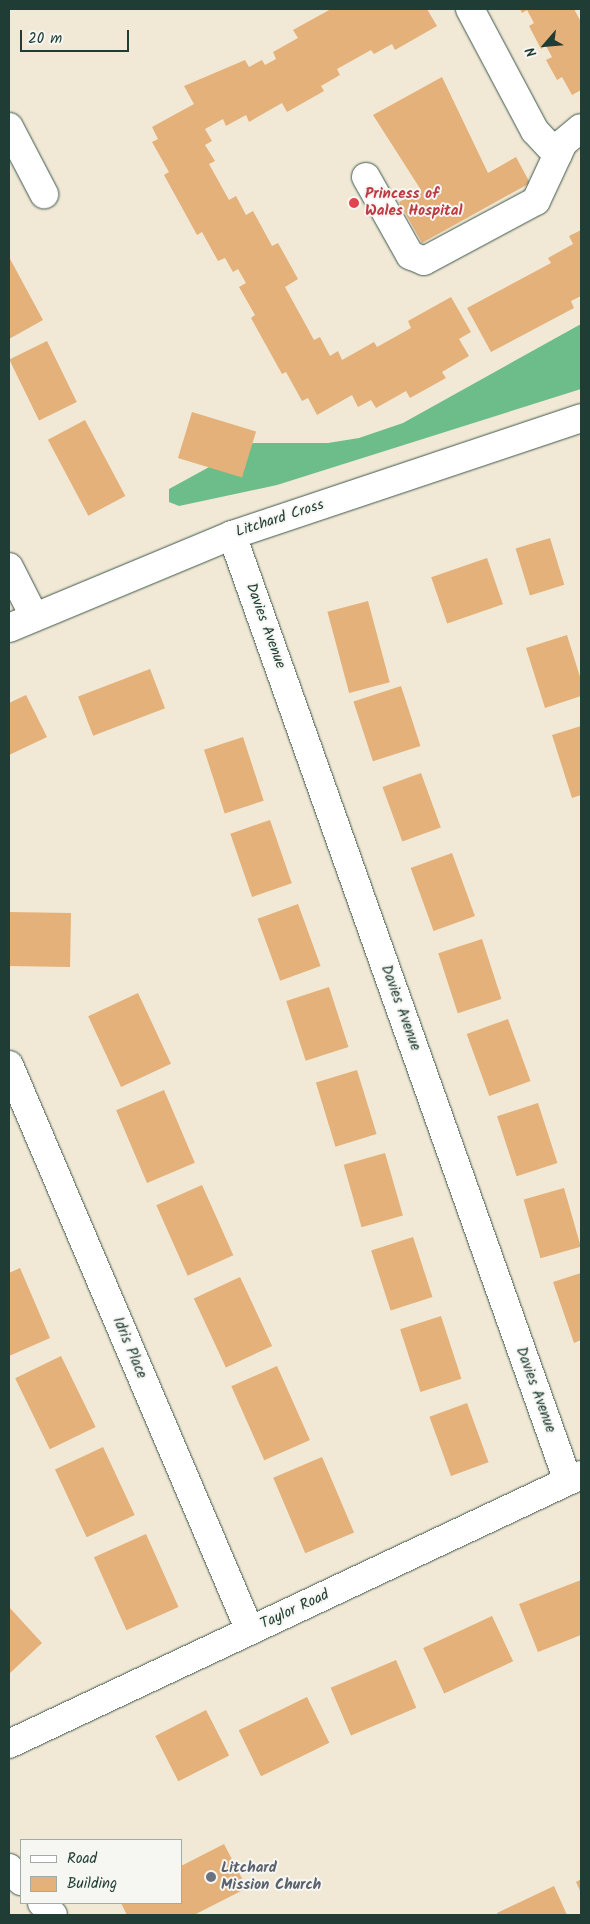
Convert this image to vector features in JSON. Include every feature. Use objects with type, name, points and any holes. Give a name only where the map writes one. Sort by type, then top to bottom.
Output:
[{"type":"street","points":[[470,9],[535,131],[557,155]]},
{"type":"street","points":[[9,127],[44,194]]},
{"type":"street","points":[[366,177],[410,255],[424,261],[536,201],[557,155],[570,135],[581,128]]},
{"type":"street","name":"Litchard Cross","points":[[9,628],[232,535],[569,423]]},
{"type":"street","name":"Davies Avenue","points":[[232,535],[574,1478]]},
{"type":"street","points":[[9,566],[34,616]]},
{"type":"street","name":"Idris Place","points":[[9,1064],[250,1631]]},
{"type":"street","name":"Taylor Road","points":[[9,1744],[574,1478]]},
{"type":"street","points":[[9,1868],[20,1880]]},
{"type":"street","points":[[43,1904],[53,1915]]},
{"type":"green space","points":[[581,324],[581,389],[277,485],[179,506],[169,502],[169,489],[253,443],[328,443],[359,438],[403,423]]},
{"type":"building","points":[[331,9],[427,9],[437,26],[395,50],[392,44],[374,54],[371,50],[337,69],[340,75],[321,86],[324,91],[287,112],[282,103],[249,122],[246,115],[226,126],[223,119],[205,129],[212,141],[205,145],[215,161],[209,164],[229,200],[236,196],[246,215],[253,211],[272,246],[278,243],[298,279],[285,287],[314,340],[320,337],[330,356],[338,351],[342,360],[374,342],[377,347],[411,328],[408,321],[451,297],[471,332],[459,339],[469,356],[442,372],[446,378],[410,398],[406,391],[376,408],[371,400],[358,407],[352,395],[317,415],[308,398],[302,401],[286,372],[282,374],[251,318],[255,315],[239,287],[246,283],[238,269],[233,272],[225,258],[218,261],[202,232],[197,235],[164,175],[169,172],[152,142],[158,139],[152,127],[194,104],[184,86],[245,60],[249,67],[262,60],[265,65],[276,59],[273,52],[298,38],[293,30]]},
{"type":"building","points":[[520,9],[574,9],[581,22],[581,90],[572,95],[562,77],[557,80],[546,60],[552,57],[546,46],[541,49],[529,26],[534,23],[527,10],[522,13]]},
{"type":"building","points":[[442,77],[488,173],[516,157],[530,183],[422,243],[399,202],[421,190],[373,115]]},
{"type":"building","points":[[581,230],[581,296],[571,301],[574,308],[491,352],[467,308],[551,263],[548,258],[573,244],[569,236]]},
{"type":"building","points":[[9,257],[43,320],[9,339]]},
{"type":"building","points":[[47,341],[77,402],[39,421],[9,359]]},
{"type":"building","points":[[192,412],[256,432],[242,477],[178,458]]},
{"type":"building","points":[[85,420],[125,496],[88,516],[48,440]]},
{"type":"building","points":[[550,538],[564,585],[530,595],[516,549]]},
{"type":"building","points":[[487,558],[503,604],[447,624],[431,577]]},
{"type":"building","points":[[368,601],[390,682],[349,693],[327,612]]},
{"type":"building","points":[[567,635],[581,680],[581,696],[545,708],[526,648]]},
{"type":"building","points":[[150,669],[165,708],[93,736],[78,697]]},
{"type":"building","points":[[401,686],[420,746],[373,761],[353,701]]},
{"type":"building","points":[[26,695],[47,737],[9,755],[9,703]]},
{"type":"building","points":[[581,726],[581,795],[572,798],[552,735]]},
{"type":"building","points":[[243,737],[264,801],[225,813],[204,750]]},
{"type":"building","points":[[421,773],[441,828],[402,842],[382,787]]},
{"type":"building","points":[[270,820],[292,883],[252,897],[230,834]]},
{"type":"building","points":[[452,853],[475,916],[434,931],[411,868]]},
{"type":"building","points":[[298,904],[321,966],[280,981],[258,919]]},
{"type":"building","points":[[9,912],[71,913],[70,967],[9,966]]},
{"type":"building","points":[[482,939],[501,999],[458,1013],[438,953]]},
{"type":"building","points":[[329,987],[348,1047],[306,1061],[286,1001]]},
{"type":"building","points":[[138,993],[171,1064],[121,1087],[88,1016]]},
{"type":"building","points":[[508,1019],[531,1081],[489,1096],[467,1034]]},
{"type":"building","points":[[357,1070],[377,1134],[335,1147],[316,1083]]},
{"type":"building","points":[[164,1090],[195,1163],[147,1183],[116,1110]]},
{"type":"building","points":[[538,1103],[557,1163],[517,1176],[497,1116]]},
{"type":"building","points":[[385,1153],[403,1215],[362,1227],[344,1165]]},
{"type":"building","points":[[202,1185],[233,1255],[188,1276],[156,1205]]},
{"type":"building","points":[[564,1188],[581,1247],[540,1258],[524,1200]]},
{"type":"building","points":[[413,1237],[432,1297],[391,1311],[371,1251]]},
{"type":"building","points":[[20,1268],[50,1338],[9,1356],[9,1273]]},
{"type":"building","points":[[581,1273],[581,1340],[574,1343],[553,1282]]},
{"type":"building","points":[[240,1277],[272,1346],[226,1367],[194,1299]]},
{"type":"building","points":[[441,1316],[461,1379],[420,1392],[400,1329]]},
{"type":"building","points":[[61,1356],[96,1427],[50,1449],[15,1378]]},
{"type":"building","points":[[277,1366],[310,1440],[264,1460],[231,1386]]},
{"type":"building","points":[[467,1403],[489,1462],[451,1476],[429,1417]]},
{"type":"building","points":[[103,1447],[135,1515],[87,1537],[55,1469]]},
{"type":"building","points":[[322,1457],[354,1532],[305,1553],[273,1478]]},
{"type":"building","points":[[146,1534],[179,1607],[126,1630],[94,1557]]},
{"type":"building","points":[[581,1580],[581,1635],[538,1652],[519,1604]]},
{"type":"building","points":[[9,1607],[42,1643],[9,1674]]},
{"type":"building","points":[[492,1616],[513,1661],[444,1693],[423,1648]]},
{"type":"building","points":[[396,1660],[416,1708],[351,1736],[331,1688]]},
{"type":"building","points":[[307,1697],[329,1743],[261,1776],[239,1730]]},
{"type":"building","points":[[206,1710],[229,1755],[178,1781],[155,1736]]},
{"type":"building","name":"Litchard Mission Church","points":[[224,1844],[247,1888],[194,1915],[127,1915],[122,1904],[182,1904],[182,1865]]},
{"type":"building","points":[[581,1879],[581,1893],[576,1882]]},
{"type":"building","points":[[554,1886],[567,1915],[498,1915],[497,1913]]},
{"type":"place","name":"Princess of Wales Hospital","points":[[354,203]]},
{"type":"place","name":"Litchard Mission Church","points":[[211,1877]]}]
